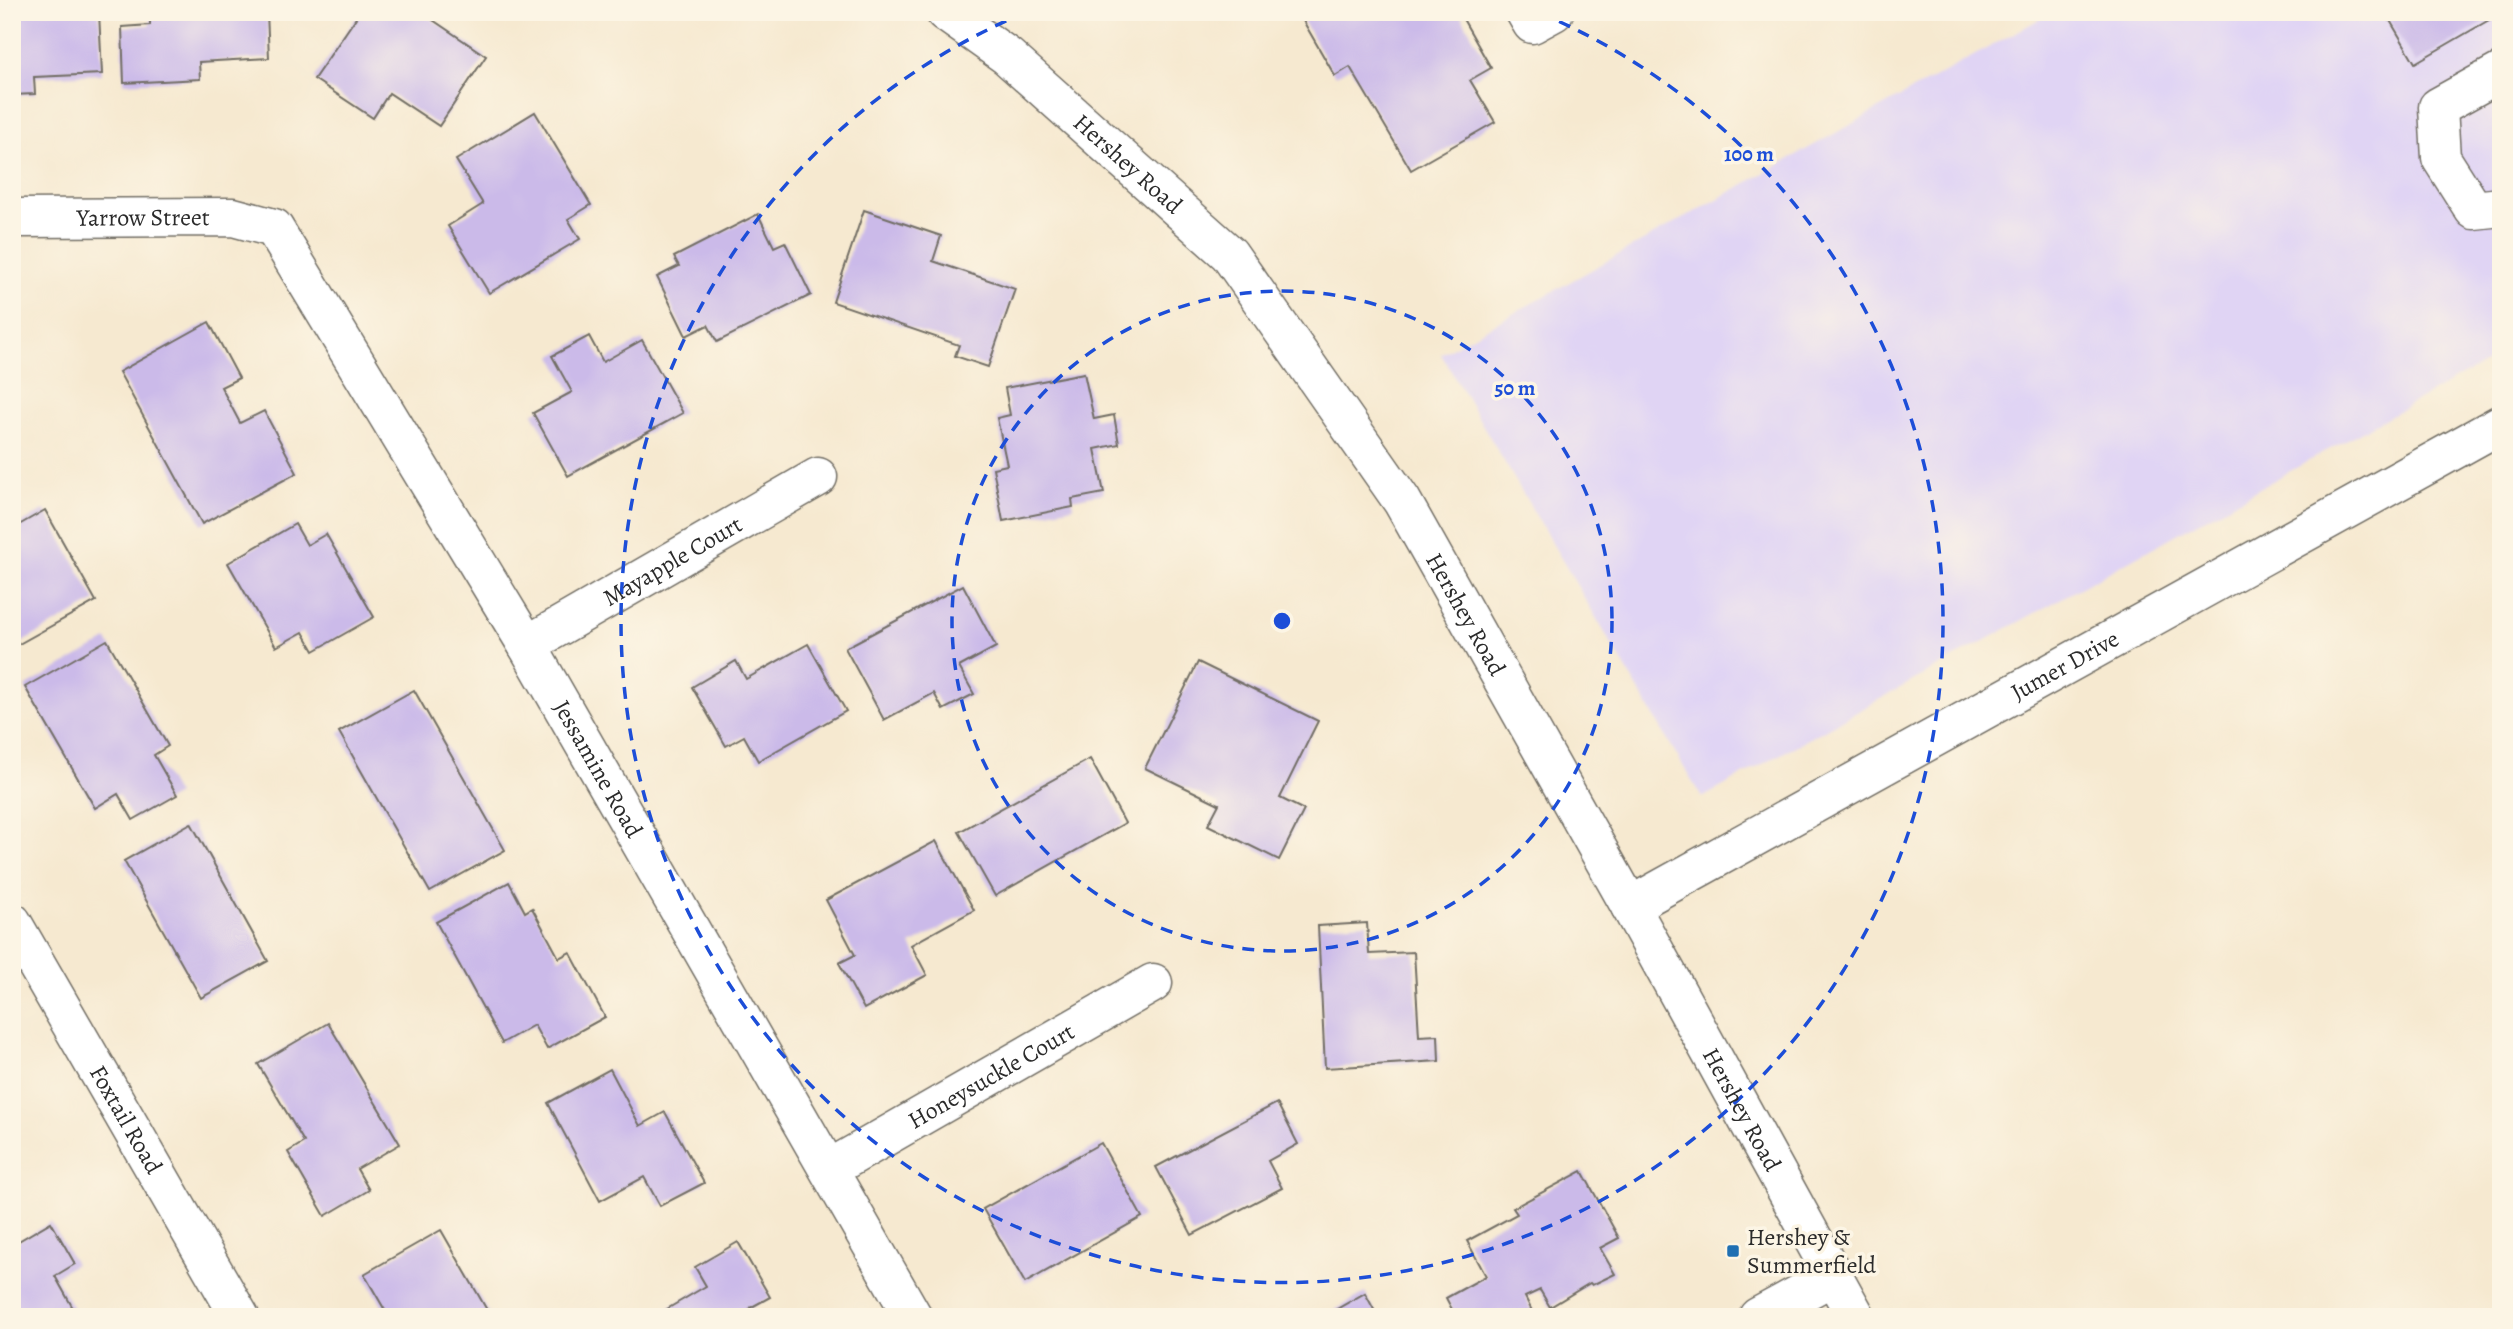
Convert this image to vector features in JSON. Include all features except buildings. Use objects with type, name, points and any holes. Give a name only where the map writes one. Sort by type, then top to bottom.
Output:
[{"type":"street","name":"Hershey Road","points":[[945,12],[1007,56],[1229,254],[1402,501],[1630,906],[1856,1317]]},
{"type":"street","points":[[1525,12],[1532,24],[1553,12]]},
{"type":"street","points":[[2501,72],[2438,107],[2441,158],[2474,211],[2501,207]]},
{"type":"street","name":"Yarrow Street","points":[[12,218],[233,217],[274,228]]},
{"type":"street","name":"Jessamine Road","points":[[274,228],[527,645],[913,1317]]},
{"type":"street","name":"Jumer Drive","points":[[1630,906],[2501,424]]},
{"type":"street","name":"Mayapple Court","points":[[527,645],[818,477]]},
{"type":"street","name":"Foxtail Road","points":[[12,922],[240,1317]]},
{"type":"street","name":"Honeysuckle Court","points":[[829,1169],[1153,982]]},
{"type":"street","points":[[1758,1317],[1833,1276]]},
{"type":"shaded area","points":[[2052,12],[2501,12],[2501,354],[1702,798],[1441,354]]},
{"type":"place","name":"Hershey & Summerfield","points":[[1733,1251]]}]
